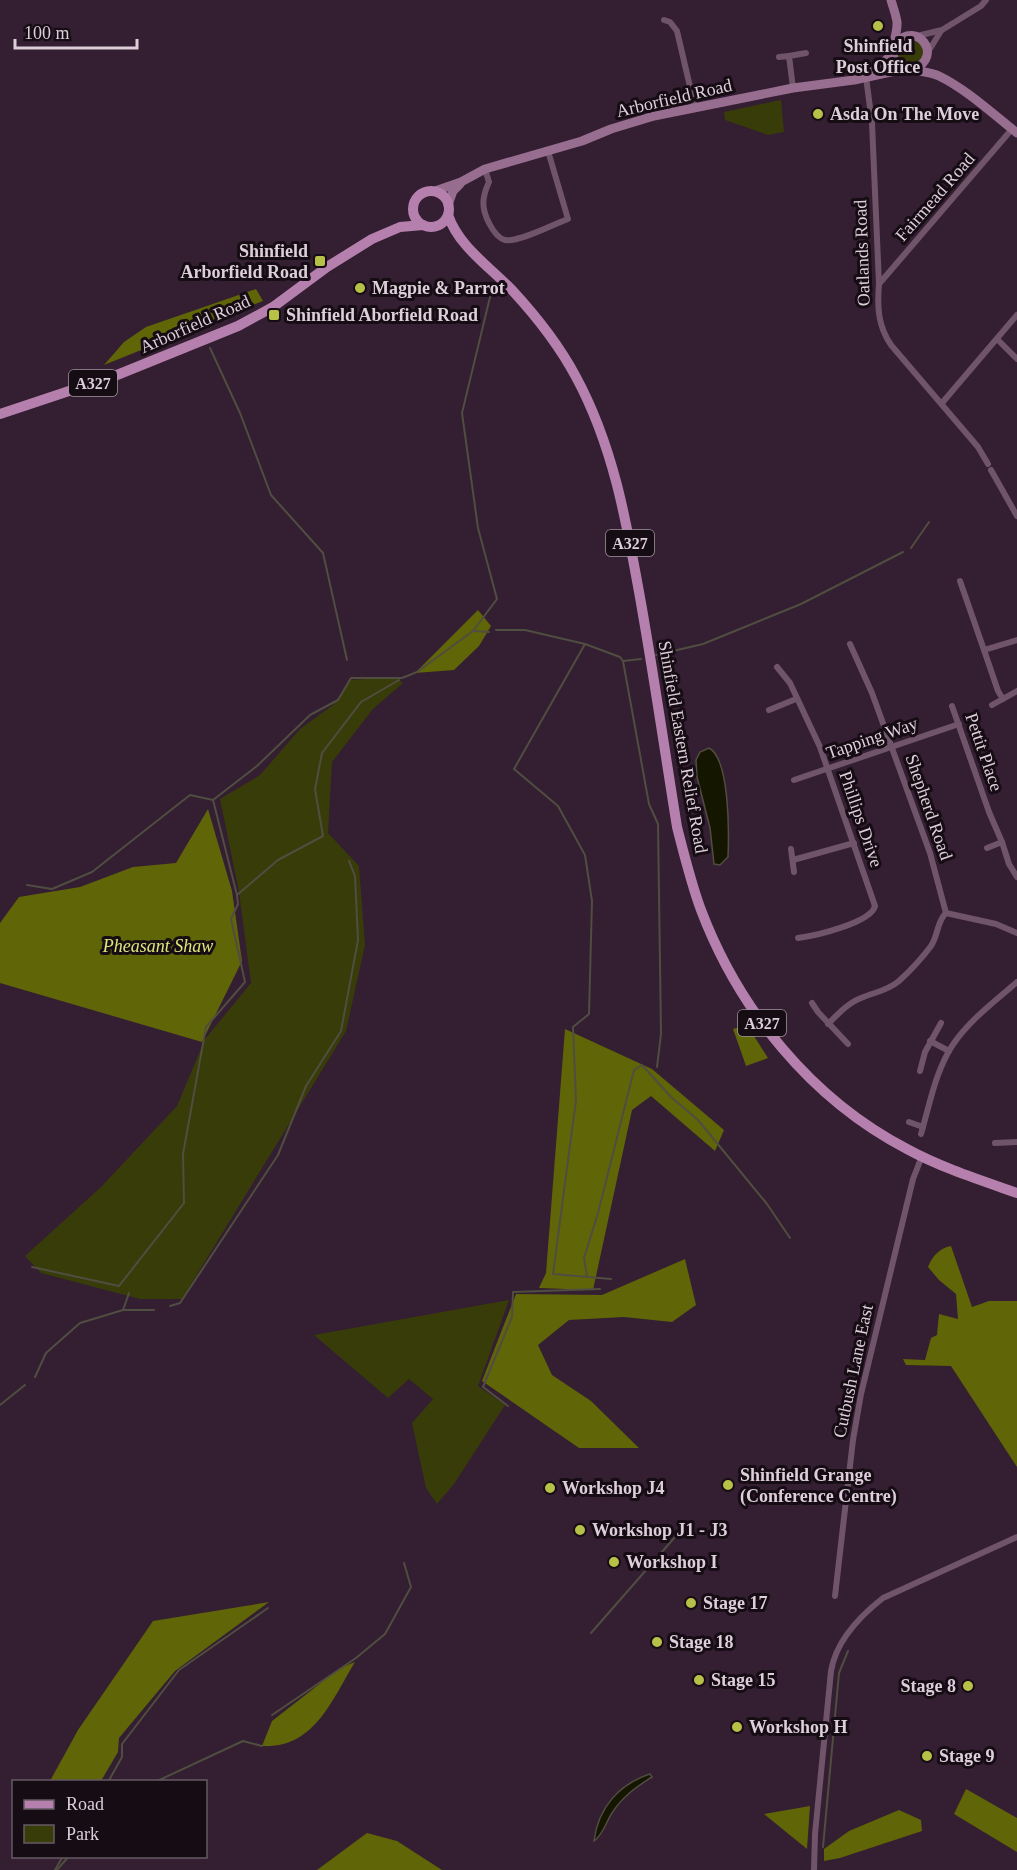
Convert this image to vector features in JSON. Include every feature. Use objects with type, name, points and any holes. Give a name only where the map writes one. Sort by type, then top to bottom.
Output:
[{"type":"main road","points":[[891,0],[897,21],[893,54],[896,63],[904,69],[914,69],[939,76],[985,107],[1015,131]]},
{"type":"main road","points":[[897,21],[926,44],[927,54],[939,76]]},
{"type":"main road","points":[[896,43],[900,39],[914,36]]},
{"type":"main road","points":[[866,77],[893,54]]},
{"type":"main road","points":[[914,69],[920,67],[927,54]]},
{"type":"main road","name":"Arborfield Road","points":[[435,191],[461,183],[485,169],[548,151],[632,122],[793,88],[904,69]]},
{"type":"main road","name":"Arborfield Road","points":[[448,210],[453,191],[461,183]]},
{"type":"main road","name":"A327","points":[[413,208],[419,195],[435,191],[445,197],[448,210]]},
{"type":"main road","points":[[413,208],[414,217],[423,225]]},
{"type":"main road","name":"Arborfield Road","points":[[388,232],[404,221],[413,208]]},
{"type":"main road","points":[[436,226],[446,220],[448,210]]},
{"type":"main road","name":"Shinfield Eastern Relief Road","points":[[448,210],[458,236]]},
{"type":"main road","name":"Arborfield Road","points":[[0,414],[88,386],[238,326],[273,307],[347,254],[400,227],[423,225]]},
{"type":"main road","name":"A327","points":[[423,225],[436,226]]},
{"type":"main road","name":"Shinfield Eastern Relief Road","points":[[436,226],[458,236],[514,292],[567,360],[597,420],[609,456],[626,524],[679,835],[696,897],[708,927],[762,1024],[803,1071],[863,1123],[922,1156],[1017,1193]]},
{"type":"street","points":[[914,36],[942,30],[981,6],[986,0]]},
{"type":"street","points":[[664,20],[670,22],[677,31],[695,108]]},
{"type":"street","points":[[927,54],[942,30]]},
{"type":"street","points":[[779,57],[806,53]]},
{"type":"street","points":[[789,56],[793,88]]},
{"type":"street","name":"Oatlands Road","points":[[866,77],[873,132],[879,284],[877,300],[882,330],[891,345],[978,447],[1017,516]]},
{"type":"street","name":"Fairmead Road","points":[[879,284],[1015,131]]},
{"type":"street","points":[[485,169],[489,182],[482,198],[486,217],[494,232],[504,240],[517,239],[568,219],[548,151]]},
{"type":"street","points":[[942,403],[1017,315]]},
{"type":"street","points":[[997,339],[1017,359]]},
{"type":"street","points":[[960,581],[998,691],[1003,699]]},
{"type":"street","points":[[963,593],[970,590]]},
{"type":"street","points":[[984,650],[1017,640]]},
{"type":"street","name":"Shepherd Road","points":[[850,644],[872,693],[930,853],[946,913]]},
{"type":"street","name":"Phillips Drive","points":[[777,667],[790,683],[820,747],[875,906],[870,915],[825,933],[798,938]]},
{"type":"street","points":[[992,705],[1017,691]]},
{"type":"street","points":[[769,710],[796,699]]},
{"type":"street","name":"Pettit Place","points":[[952,706],[989,812],[1009,864],[1017,877]]},
{"type":"street","name":"Tapping Way","points":[[794,780],[959,724]]},
{"type":"street","points":[[987,848],[1002,842]]},
{"type":"street","points":[[793,861],[854,843]]},
{"type":"street","points":[[791,849],[794,872]]},
{"type":"street","points":[[828,1024],[850,1004],[860,998],[886,990],[898,981],[931,946],[942,916],[946,913],[996,924],[1017,933]]},
{"type":"street","points":[[909,1122],[922,1130],[935,1083],[949,1052],[966,1028],[1017,982]]},
{"type":"street","points":[[812,1003],[828,1024],[848,1044]]},
{"type":"street","points":[[920,1071],[925,1052],[941,1023]]},
{"type":"street","points":[[930,1041],[949,1052]]},
{"type":"street","points":[[995,1143],[1017,1142]]},
{"type":"street","name":"Cutbush Lane East","points":[[835,1596],[853,1440],[861,1394],[914,1179],[922,1156]]},
{"type":"street","points":[[814,1870],[814,1834],[831,1671],[836,1654],[850,1631],[865,1612],[883,1598],[1017,1537]]},
{"type":"green space","points":[[910,39],[919,43],[923,52],[919,61],[910,65],[901,61],[897,52],[901,43]]},
{"type":"green space","points":[[781,100],[784,132],[768,135],[725,120],[724,112]]},
{"type":"green space","points":[[256,289],[263,301],[104,365],[124,342],[146,327]]},
{"type":"green space","points":[[478,610],[491,626],[479,646],[454,670],[415,673]]},
{"type":"green space","points":[[395,677],[403,683],[373,709],[332,762],[328,833],[359,866],[365,945],[346,1031],[182,1299],[140,1299],[41,1273],[25,1256],[101,1187],[177,1106],[205,1039],[251,983],[239,892],[220,799],[260,775],[300,729],[333,705],[351,680]]},
{"type":"green space","name":"Pheasant Shaw","points":[[208,809],[232,891],[242,961],[202,1042],[0,983],[0,923],[19,897],[80,887],[133,867],[176,863]]},
{"type":"green space","points":[[747,1025],[768,1058],[746,1066],[733,1029]]},
{"type":"green space","points":[[565,1029],[652,1069],[724,1130],[715,1151],[651,1096],[632,1110],[593,1290],[539,1288],[546,1273]]},
{"type":"green space","points":[[951,1246],[972,1307],[989,1301],[1017,1301],[1017,1467],[951,1366],[906,1365],[903,1359],[925,1360],[931,1338],[937,1335],[939,1314],[958,1319],[956,1294],[928,1267],[936,1254]]},
{"type":"green space","points":[[685,1259],[696,1305],[672,1322],[624,1317],[569,1320],[538,1345],[552,1375],[591,1401],[639,1448],[579,1448],[482,1381],[516,1294],[602,1295]]},
{"type":"green space","points":[[509,1300],[478,1386],[505,1405],[454,1484],[437,1504],[426,1488],[412,1423],[433,1399],[409,1379],[388,1398],[314,1335]]},
{"type":"green space","points":[[269,1602],[175,1671],[119,1738],[118,1752],[102,1780],[51,1780],[78,1730],[153,1621]]},
{"type":"green space","points":[[355,1662],[329,1706],[308,1731],[280,1745],[262,1746],[272,1721],[340,1668]]},
{"type":"green space","points":[[966,1789],[1017,1818],[1017,1852],[954,1814]]},
{"type":"green space","points":[[810,1806],[807,1849],[764,1814]]},
{"type":"green space","points":[[899,1810],[921,1820],[922,1831],[840,1858],[824,1861],[824,1849],[849,1831]]},
{"type":"green space","points":[[367,1833],[397,1841],[442,1870],[317,1870]]},
{"type":"shaded area","points":[[709,748],[716,755],[721,766],[727,798],[728,857],[720,865],[714,864],[710,828],[697,777],[696,760],[700,752]]},
{"type":"shaded area","points":[[650,1774],[652,1777],[620,1802],[594,1841],[600,1818],[612,1799],[629,1784]]},
{"type":"waterway","points":[[27,885],[52,889],[92,872],[190,795],[213,800],[257,766],[310,715],[338,700],[351,678],[402,678],[417,672],[473,631],[497,599],[478,528],[462,413],[491,293]]},
{"type":"waterway","points":[[210,348],[240,413],[271,495],[323,553],[347,660]]},
{"type":"waterway","points":[[911,548],[929,522]]},
{"type":"waterway","points":[[656,655],[703,644],[801,604],[903,552]]},
{"type":"waterway","points":[[496,630],[525,630],[585,644],[514,769],[558,806],[585,855],[592,901],[589,1014],[573,1027],[576,1100],[553,1274],[611,1279]]},
{"type":"waterway","points":[[474,631],[489,632]]},
{"type":"waterway","points":[[585,644],[620,657],[623,661],[641,659]]},
{"type":"waterway","points":[[623,661],[649,804],[658,824],[661,1034],[657,1067]]},
{"type":"waterway","points":[[237,895],[278,860],[323,836],[315,789],[322,753],[361,702],[399,680]]},
{"type":"waterway","points":[[32,1267],[119,1286],[184,1203],[183,1154],[206,1027],[245,982],[231,919],[238,904],[237,895],[213,800]]},
{"type":"waterway","points":[[170,1306],[180,1303],[278,1155],[306,1086],[341,1031],[358,940],[355,876],[349,861]]},
{"type":"waterway","points":[[587,1276],[584,1258],[598,1213],[634,1070],[642,1065],[671,1097],[698,1120],[767,1204],[790,1238]]},
{"type":"waterway","points":[[508,1406],[483,1387],[512,1317],[513,1292],[600,1289]]},
{"type":"waterway","points":[[123,1310],[129,1293]]},
{"type":"waterway","points":[[35,1377],[46,1353],[80,1323],[123,1310],[154,1310]]},
{"type":"waterway","points":[[0,1405],[25,1385]]},
{"type":"waterway","points":[[591,1633],[675,1537]]},
{"type":"waterway","points":[[272,1715],[356,1658],[385,1634],[411,1587],[404,1563]]},
{"type":"waterway","points":[[109,1780],[122,1757],[122,1744],[179,1670],[268,1608]]},
{"type":"waterway","points":[[823,1847],[839,1673],[848,1651]]},
{"type":"waterway","points":[[159,1780],[243,1741],[262,1746]]},
{"type":"waterway","points":[[55,1870],[62,1858]]},
{"type":"waterway","points":[[57,1870],[67,1858]]},
{"type":"place","name":"Shinfield Post Office","points":[[878,26]]},
{"type":"place","name":"Asda On The Move","points":[[818,114]]},
{"type":"place","name":"Shinfield Arborfield Road","points":[[320,261]]},
{"type":"place","name":"Magpie & Parrot","points":[[360,288]]},
{"type":"place","name":"Shinfield Aborfield Road","points":[[274,315]]},
{"type":"place","name":"Shinfield Grange (Conference Centre)","points":[[728,1485]]},
{"type":"place","name":"Workshop J4","points":[[550,1488]]},
{"type":"place","name":"Workshop J1 - J3","points":[[580,1530]]},
{"type":"place","name":"Workshop I","points":[[614,1562]]},
{"type":"place","name":"Stage 17","points":[[691,1603]]},
{"type":"place","name":"Stage 18","points":[[657,1642]]},
{"type":"place","name":"Stage 15","points":[[699,1680]]},
{"type":"place","name":"Stage 8","points":[[968,1686]]},
{"type":"place","name":"Workshop H","points":[[737,1727]]},
{"type":"place","name":"Stage 9","points":[[927,1756]]}]
